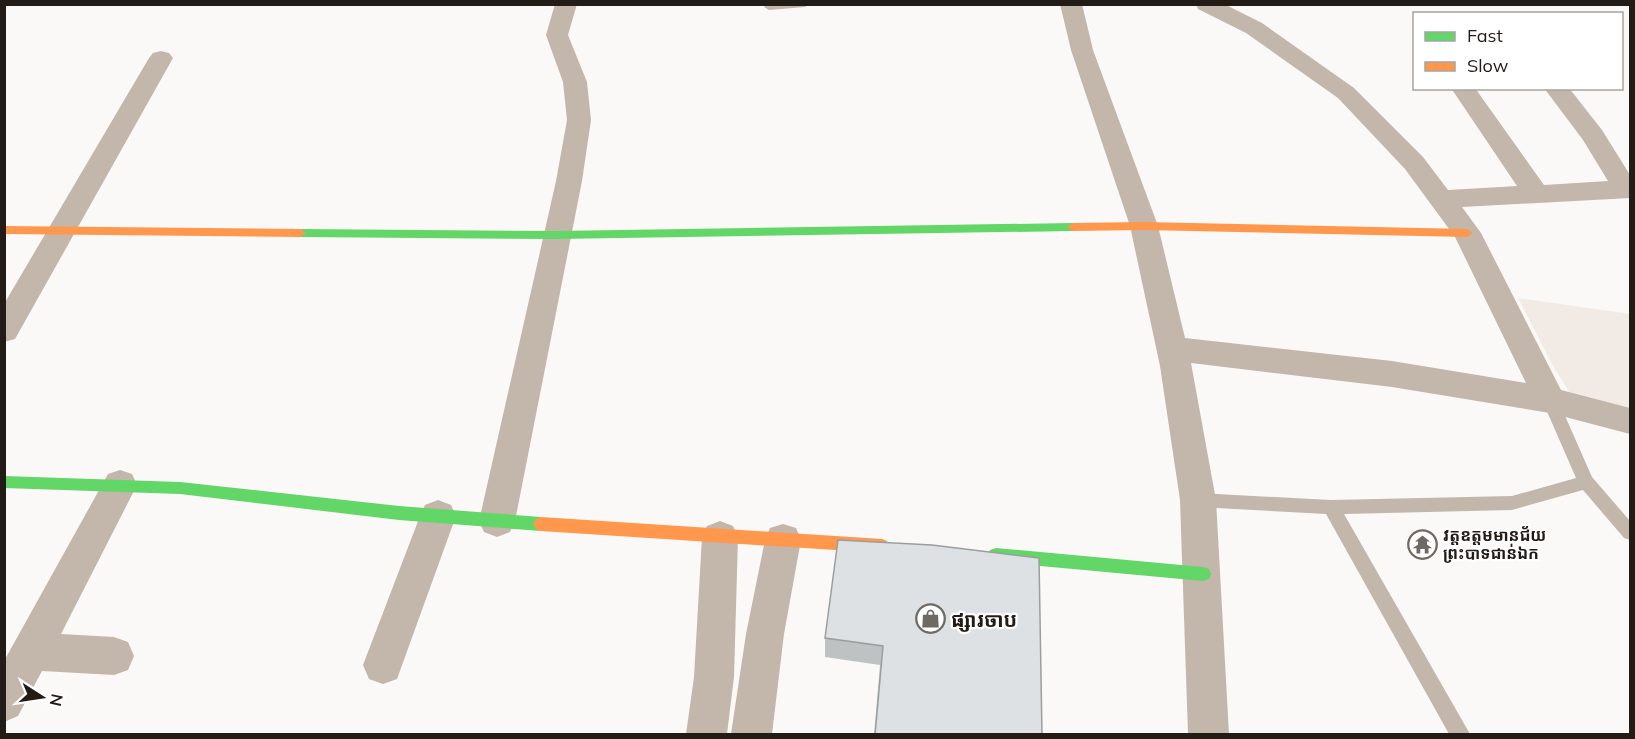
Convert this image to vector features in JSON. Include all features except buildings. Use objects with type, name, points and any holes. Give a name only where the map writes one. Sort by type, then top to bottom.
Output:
[{"type":"street","points":[[497,521],[569,181],[579,120],[575,82],[557,35],[566,4]]},
{"type":"street","points":[[1071,4],[1082,50],[1143,226],[1173,349],[1198,500],[1209,735]]},
{"type":"street","points":[[1206,4],[1254,28],[1346,93],[1414,163],[1467,233],[1550,400]]},
{"type":"street","points":[[4,331],[161,58]]},
{"type":"street","points":[[1464,90],[1535,192]]},
{"type":"street","points":[[1558,90],[1593,136],[1628,189]]},
{"type":"street","points":[[1441,200],[1535,192],[1628,189]]},
{"type":"street","points":[[4,230],[556,236],[1143,226],[1467,233]]},
{"type":"street","points":[[1173,349],[1392,374],[1550,400],[1630,421]]},
{"type":"street","points":[[4,482],[180,488],[497,521],[898,547]]},
{"type":"street","points":[[4,702],[120,485]]},
{"type":"street","points":[[383,665],[438,516]]},
{"type":"street","points":[[706,735],[714,677],[720,537]]},
{"type":"street","points":[[752,735],[765,634],[783,540]]},
{"type":"street","points":[[980,553],[1203,574]]},
{"type":"street","points":[[32,651],[114,656]]},
{"type":"lane","points":[[769,7],[805,4]]},
{"type":"lane","points":[[1550,400],[1586,482],[1630,533]]},
{"type":"lane","points":[[1198,500],[1331,507],[1512,503],[1586,482]]},
{"type":"lane","points":[[1331,507],[1460,735]]},
{"type":"shaded area","points":[[1518,298],[1630,314],[1630,416],[1573,398],[1553,366]]},
{"type":"traffic: fast","points":[[300,233],[556,235],[1073,227]]},
{"type":"traffic: fast","points":[[4,482],[180,488],[399,513],[541,524]]},
{"type":"traffic: fast","points":[[996,555],[1203,574]]},
{"type":"traffic: slow","points":[[1073,227],[1144,226],[1467,233]]},
{"type":"traffic: slow","points":[[4,230],[300,233]]},
{"type":"traffic: slow","points":[[541,524],[882,546]]},
{"type":"place","name":"វត្តឧត្តមមានជ័យ ព្រះបាទជាន់ឯក","points":[[1422,544]]},
{"type":"place","name":"ផ្សារចាប","points":[[930,619]]}]
